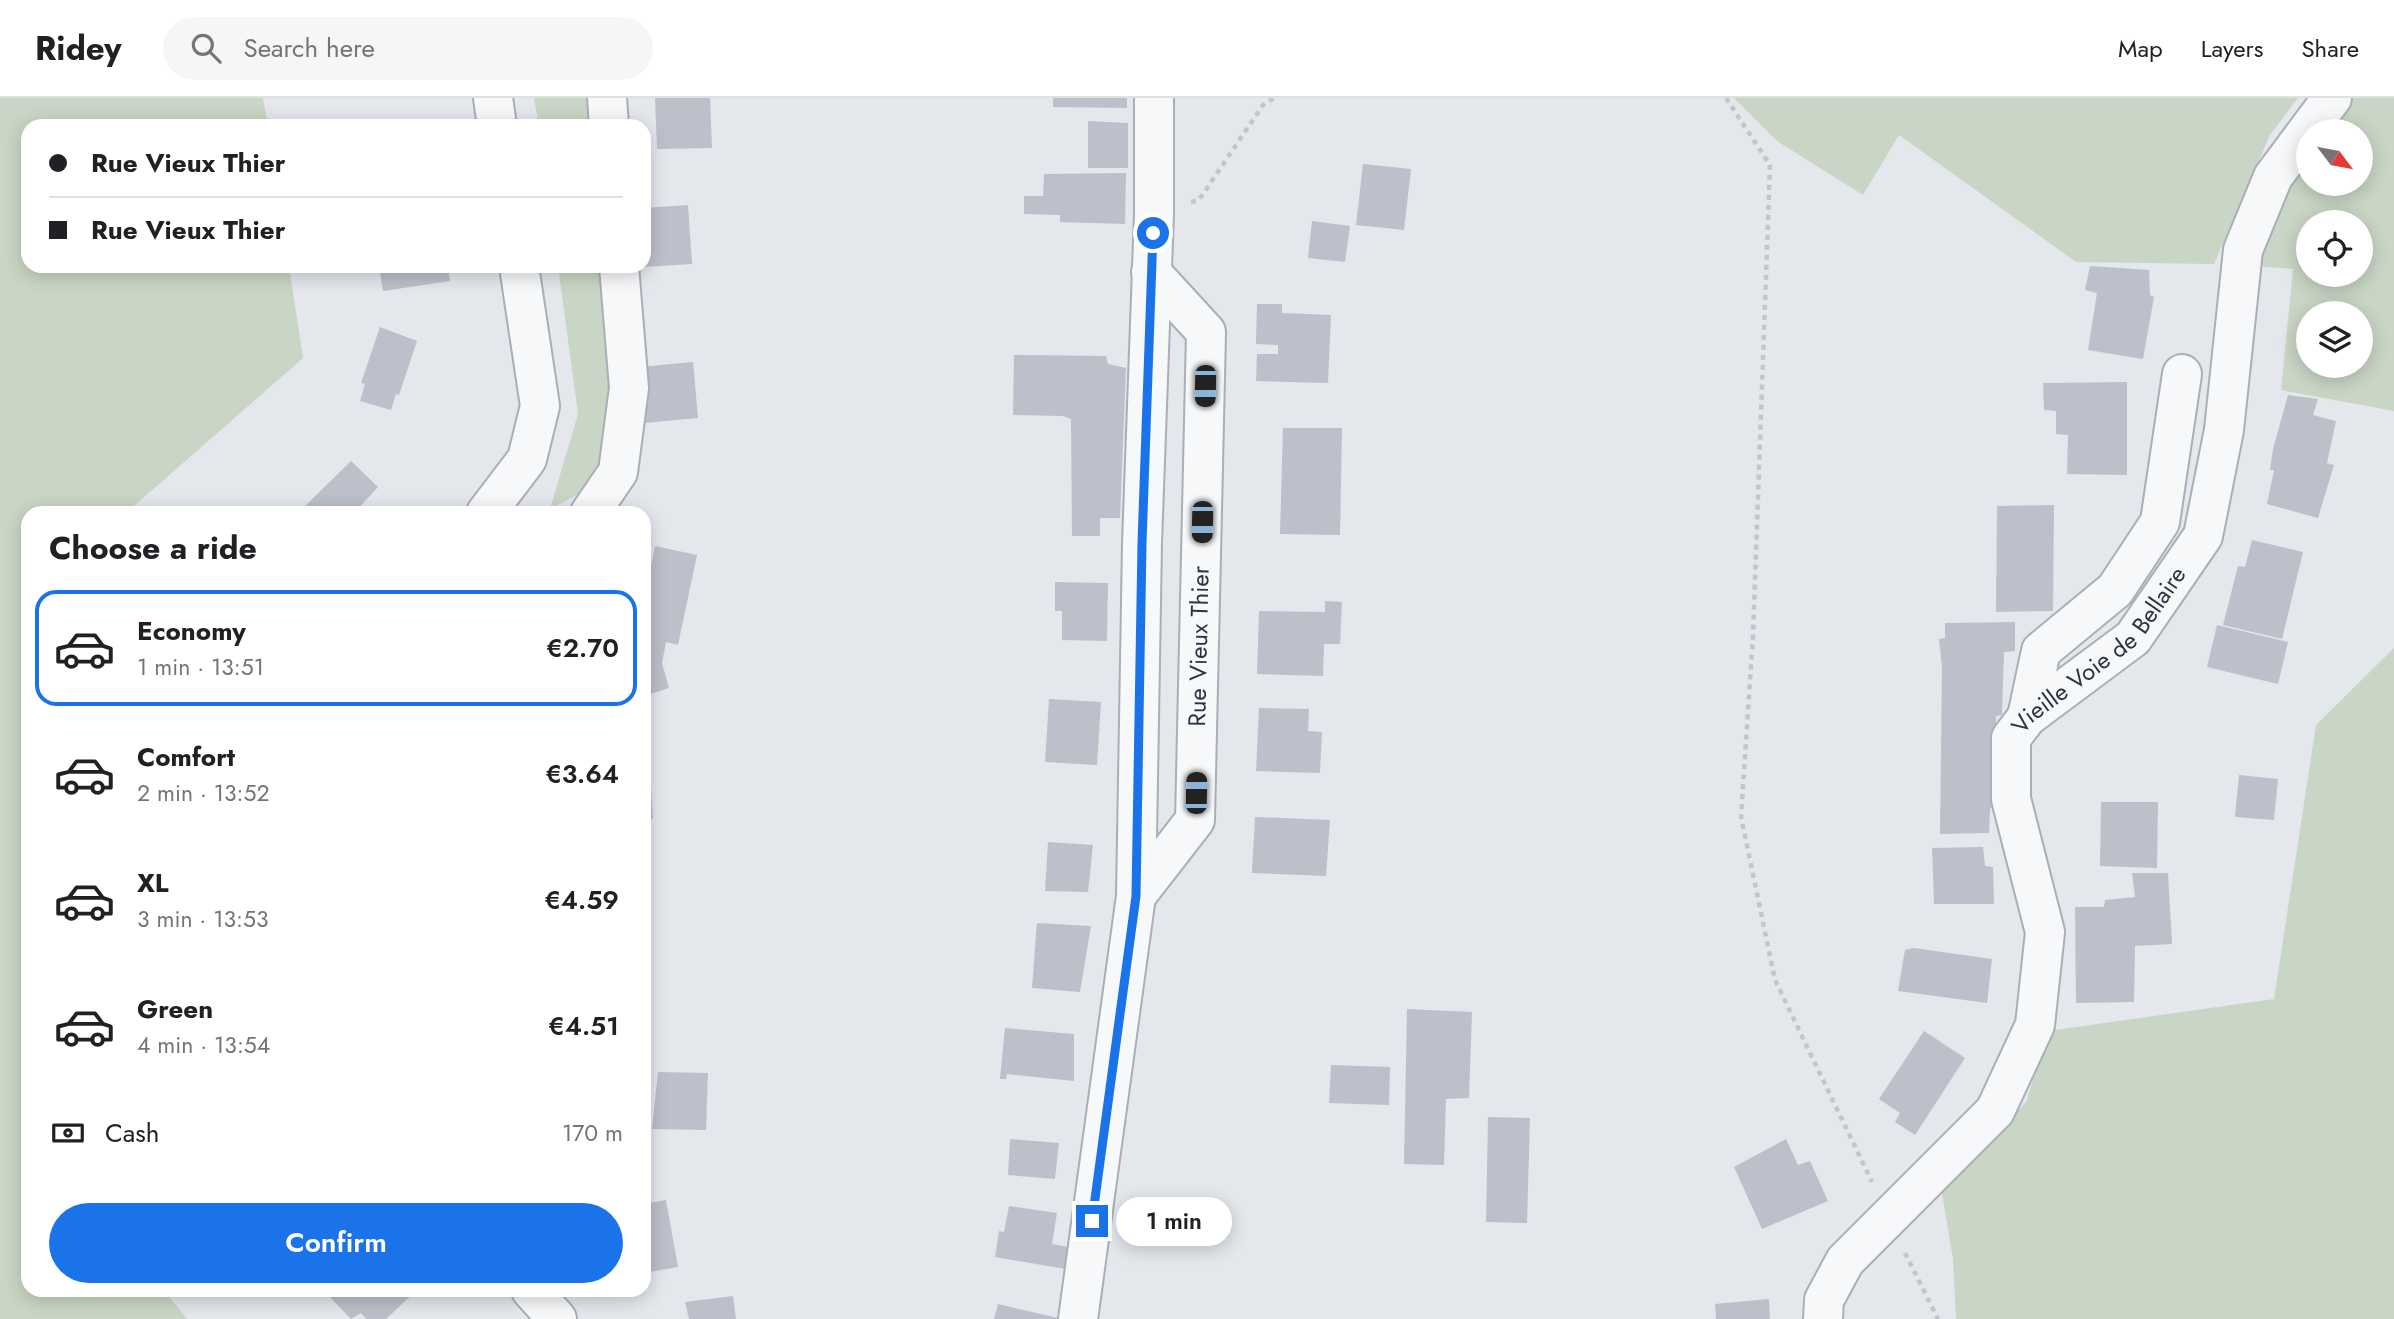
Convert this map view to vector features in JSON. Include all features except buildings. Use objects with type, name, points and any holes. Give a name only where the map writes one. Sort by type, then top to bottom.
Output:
[{"type":"street","points":[[493,98],[496,119]]},
{"type":"street","points":[[607,98],[608,119]]},
{"type":"street","name":"Rue Vieux Thier","points":[[1077,1319],[1136,896],[1154,98]]},
{"type":"street","name":"Vieille Voie de Bellaire","points":[[1823,1319],[1824,1300],[1844,1261],[1995,1111],[2035,1025],[2045,932],[2011,799],[2011,738],[2027,717],[2133,638],[2203,536],[2224,430],[2243,250],[2273,177],[2332,98]]},
{"type":"street","name":"Rue Vieux Thier","points":[[1136,896],[1195,820],[1206,332],[1151,272]]},
{"type":"street","points":[[491,506],[527,459],[540,406],[520,273]]},
{"type":"street","points":[[595,506],[618,472],[629,388],[621,273]]},
{"type":"street","points":[[2027,717],[2041,651],[2115,590],[2160,522],[2182,374]]},
{"type":"street","points":[[537,1297],[557,1319]]},
{"type":"path","points":[[1199,200],[1263,105],[1273,98]]},
{"type":"path","points":[[1726,98],[1770,165],[1753,636],[1741,817],[1775,980],[1835,1099],[1938,1319]]},
{"type":"green space","points":[[0,98],[263,98],[267,119],[21,119],[21,273],[290,273],[303,358],[134,506],[21,506],[21,1297],[170,1297],[187,1319],[0,1319]]},
{"type":"green space","points":[[534,98],[589,98],[590,119],[538,119]]},
{"type":"green space","points":[[1734,98],[2298,98],[2270,135],[2214,264],[2076,262],[1899,135],[1863,195],[1777,141]]},
{"type":"green space","points":[[2349,98],[2394,98],[2394,411],[2281,390],[2293,269],[2254,266],[2271,209],[2296,173],[2296,196],[2373,196],[2373,119],[2334,119]]},
{"type":"green space","points":[[559,273],[604,273],[617,422],[602,482],[551,506],[578,414]]},
{"type":"green space","points":[[2394,648],[2394,1319],[1956,1319],[1953,1259],[1942,1193],[2026,1102],[2048,1031],[2274,999],[2316,725]]},
{"type":"route","points":[[1092,1221],[1136,896],[1142,543],[1153,233]]}]
